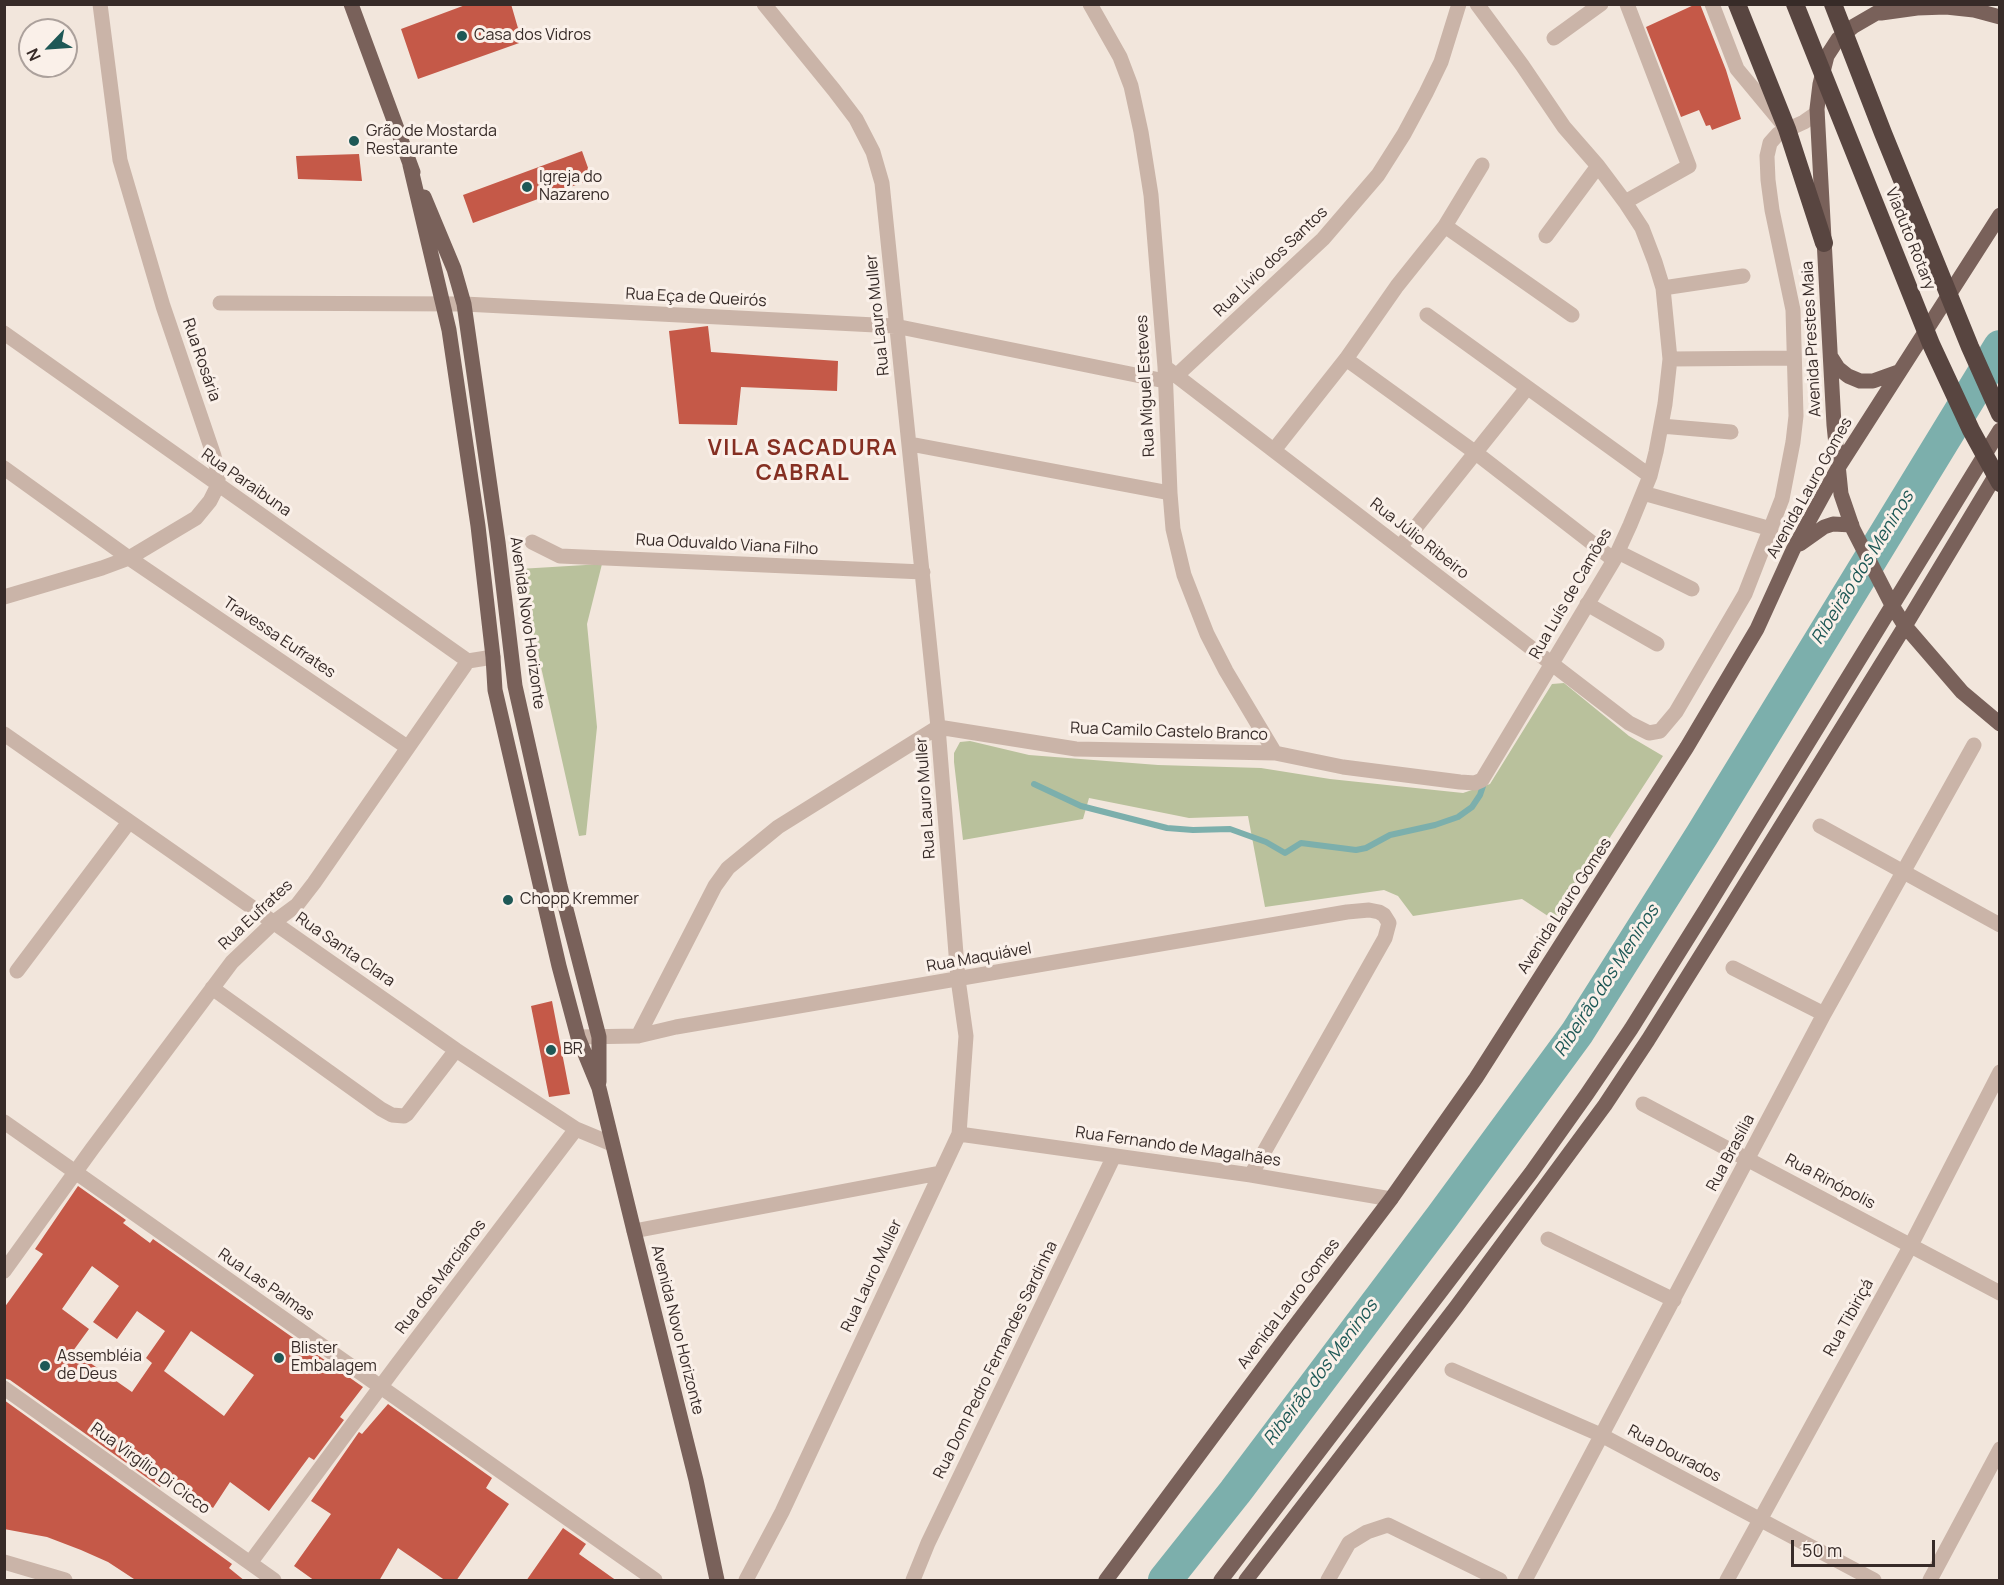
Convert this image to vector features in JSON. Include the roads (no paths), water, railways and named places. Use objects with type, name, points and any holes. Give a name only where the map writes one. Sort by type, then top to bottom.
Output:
[{"type":"highway","points":[[1737,4],[1787,129],[1824,243]]},
{"type":"highway","name":"Viaduto Rotary","points":[[1795,4],[1931,344],[1971,430],[2000,483]]},
{"type":"highway","name":"Viaduto Rotary","points":[[1833,4],[1896,165],[2000,414]]},
{"type":"main road","name":"Avenida Novo Horizonte","points":[[351,4],[410,165],[454,269],[464,304],[498,542],[514,686],[560,886],[599,1037],[598,1088]]},
{"type":"main road","name":"Avenida Prestes Maia","points":[[1892,4],[1854,26],[1838,39],[1827,56],[1820,84],[1817,113],[1838,468],[1842,494],[1852,527],[1905,626],[1962,692],[2000,724]]},
{"type":"main road","points":[[1874,14],[1917,8],[1946,7],[1974,10],[2000,17]]},
{"type":"main road","name":"Avenida Novo Horizonte","points":[[410,165],[449,330],[478,526],[497,701],[559,966],[578,1037],[598,1088],[634,1231],[696,1480],[717,1581]]},
{"type":"main road","name":"Avenida Lauro Gomes","points":[[1106,1581],[1391,1199],[1476,1078],[1687,747],[1757,629],[1793,550],[1838,468],[2000,215]]},
{"type":"main road","points":[[1831,357],[1843,372],[1860,381],[1873,381],[1898,372]]},
{"type":"main road","points":[[1221,1581],[1524,1182],[1587,1094],[1637,1019],[2000,430]]},
{"type":"main road","points":[[1246,1581],[1456,1307],[1605,1105],[1655,1030],[2000,468]]},
{"type":"main road","points":[[1793,550],[1808,536],[1824,527],[1833,524],[1852,527]]},
{"type":"street","name":"Rua Rosária","points":[[100,4],[120,160],[163,306],[214,456],[218,485]]},
{"type":"street","name":"Rua Lauro Muller","points":[[746,1581],[782,1512],[959,1134],[966,1036],[958,979],[923,572],[895,326],[887,217],[882,183],[873,152],[856,119],[764,4]]},
{"type":"street","name":"Rua Miguel Esteves","points":[[1090,4],[1120,57],[1131,86],[1141,132],[1151,195],[1169,374],[1170,493],[1173,529],[1184,575],[1207,634],[1226,671],[1275,753]]},
{"type":"street","name":"Rua Lívio dos Santos","points":[[1169,374],[1323,239],[1377,175],[1404,134],[1441,62],[1459,4]]},
{"type":"street","name":"Rua Luís de Camões","points":[[1477,4],[1522,64],[1564,127],[1598,166],[1642,228],[1656,262],[1663,288],[1670,360],[1661,426],[1650,476],[1616,556],[1482,780]]},
{"type":"street","points":[[1554,38],[1601,4]]},
{"type":"street","points":[[1625,202],[1689,166],[1628,4]]},
{"type":"street","points":[[1712,4],[1737,69],[1787,129]]},
{"type":"street","points":[[1642,493],[1771,530],[1782,499],[1796,416],[1793,310],[1772,210],[1767,167],[1770,143],[1778,134],[1817,113]]},
{"type":"street","points":[[1274,450],[1346,359],[1397,286],[1445,225],[1482,165]]},
{"type":"street","points":[[1546,236],[1598,166]]},
{"type":"street","points":[[1445,225],[1572,315]]},
{"type":"street","points":[[1663,288],[1743,276]]},
{"type":"street","name":"Rua Eça de Queirós","points":[[220,303],[464,304],[895,326],[1169,374]]},
{"type":"street","points":[[1427,315],[1650,476]]},
{"type":"street","name":"Rua Paraibuna","points":[[4,333],[468,661]]},
{"type":"street","points":[[1670,360],[1794,358]]},
{"type":"street","points":[[1346,359],[1616,556],[1692,589]]},
{"type":"street","name":"Rua Júlio Ribeiro","points":[[1169,374],[1274,450],[1629,723],[1644,732],[1654,733],[1666,725],[1676,712],[1745,594],[1771,530]]},
{"type":"street","points":[[1400,547],[1527,388]]},
{"type":"street","points":[[1661,426],[1731,432]]},
{"type":"street","points":[[910,444],[1170,493]]},
{"type":"street","name":"Travessa Eufrates","points":[[4,468],[129,558],[407,747]]},
{"type":"street","points":[[4,597],[129,558],[196,518],[210,501],[218,485]]},
{"type":"street","name":"Rua Oduvaldo Viana Filho","points":[[532,542],[560,556],[923,572]]},
{"type":"street","points":[[1587,604],[1657,644]]},
{"type":"street","points":[[468,661],[493,657]]},
{"type":"street","name":"Rua Eufrates","points":[[4,1271],[232,962],[274,922],[297,905],[315,883],[468,661]]},
{"type":"street","points":[[638,1036],[715,886],[728,868],[778,827],[938,727]]},
{"type":"street","name":"Rua Camilo Castelo Branco","points":[[938,727],[1076,749],[1275,753],[1343,767],[1460,782],[1471,783],[1482,780]]},
{"type":"street","name":"Rua Santa Clara","points":[[4,734],[456,1050],[576,1129],[612,1144]]},
{"type":"street","name":"Rua Brasília","points":[[1525,1581],[1824,1014],[1974,745]]},
{"type":"street","points":[[17,971],[129,822]]},
{"type":"street","points":[[1820,826],[2000,925]]},
{"type":"street","name":"Rua Maquiável","points":[[578,1037],[638,1036],[676,1027],[1347,912],[1374,910],[1384,915],[1389,928],[1375,958],[1251,1175]]},
{"type":"street","points":[[1733,968],[1824,1014]]},
{"type":"street","points":[[212,988],[392,1115],[407,1114],[456,1050]]},
{"type":"street","name":"Rua Tibiriçá","points":[[1727,1581],[1911,1245],[2000,1072]]},
{"type":"street","name":"Rua Rinópolis","points":[[1643,1104],[2000,1293]]},
{"type":"street","name":"Rua Las Palmas","points":[[4,1122],[655,1581]]},
{"type":"street","name":"Rua dos Marcianos","points":[[250,1563],[576,1129]]},
{"type":"street","name":"Rua Fernando de Magalhães","points":[[959,1134],[1251,1175],[1391,1199]]},
{"type":"street","name":"Rua Dom Pedro Fernandes Sardinha","points":[[913,1581],[928,1543],[1114,1156]]},
{"type":"street","points":[[634,1231],[940,1173]]},
{"type":"street","points":[[1548,1239],[1674,1300]]},
{"type":"street","name":"Rua Dourados","points":[[1452,1370],[1601,1436],[1874,1581]]},
{"type":"street","name":"Rua Virgílio Di Cicco","points":[[4,1388],[274,1581]]},
{"type":"street","points":[[1930,1581],[2000,1449]]},
{"type":"street","points":[[1328,1581],[1349,1543],[1367,1532],[1388,1525],[1500,1581]]},
{"type":"street","points":[[4,1562],[65,1581]]},
{"type":"waterway","name":"Ribeirão dos Meninos","points":[[1165,1580],[1235,1492],[1577,1033],[1702,835],[2000,347]]},
{"type":"waterway","points":[[1034,784],[1081,806],[1167,828],[1230,829],[1266,842],[1285,853],[1301,843],[1356,850],[1366,848],[1390,835],[1435,825],[1458,817],[1472,807],[1483,786]]},
{"type":"place","name":"Casa dos Vidros","points":[[462,36]]},
{"type":"place","name":"Grão de Mostarda Restaurante","points":[[354,141]]},
{"type":"place","name":"Igreja do Nazareno","points":[[527,187]]},
{"type":"place","name":"Chopp Kremmer","points":[[508,900]]},
{"type":"place","name":"BR","points":[[551,1050]]},
{"type":"place","name":"Blister Embalagem","points":[[279,1358]]},
{"type":"place","name":"Assembléia de Deus","points":[[45,1366]]},
{"type":"district","name":"VILA SACADURA CABRAL","points":[[803,462]]}]
